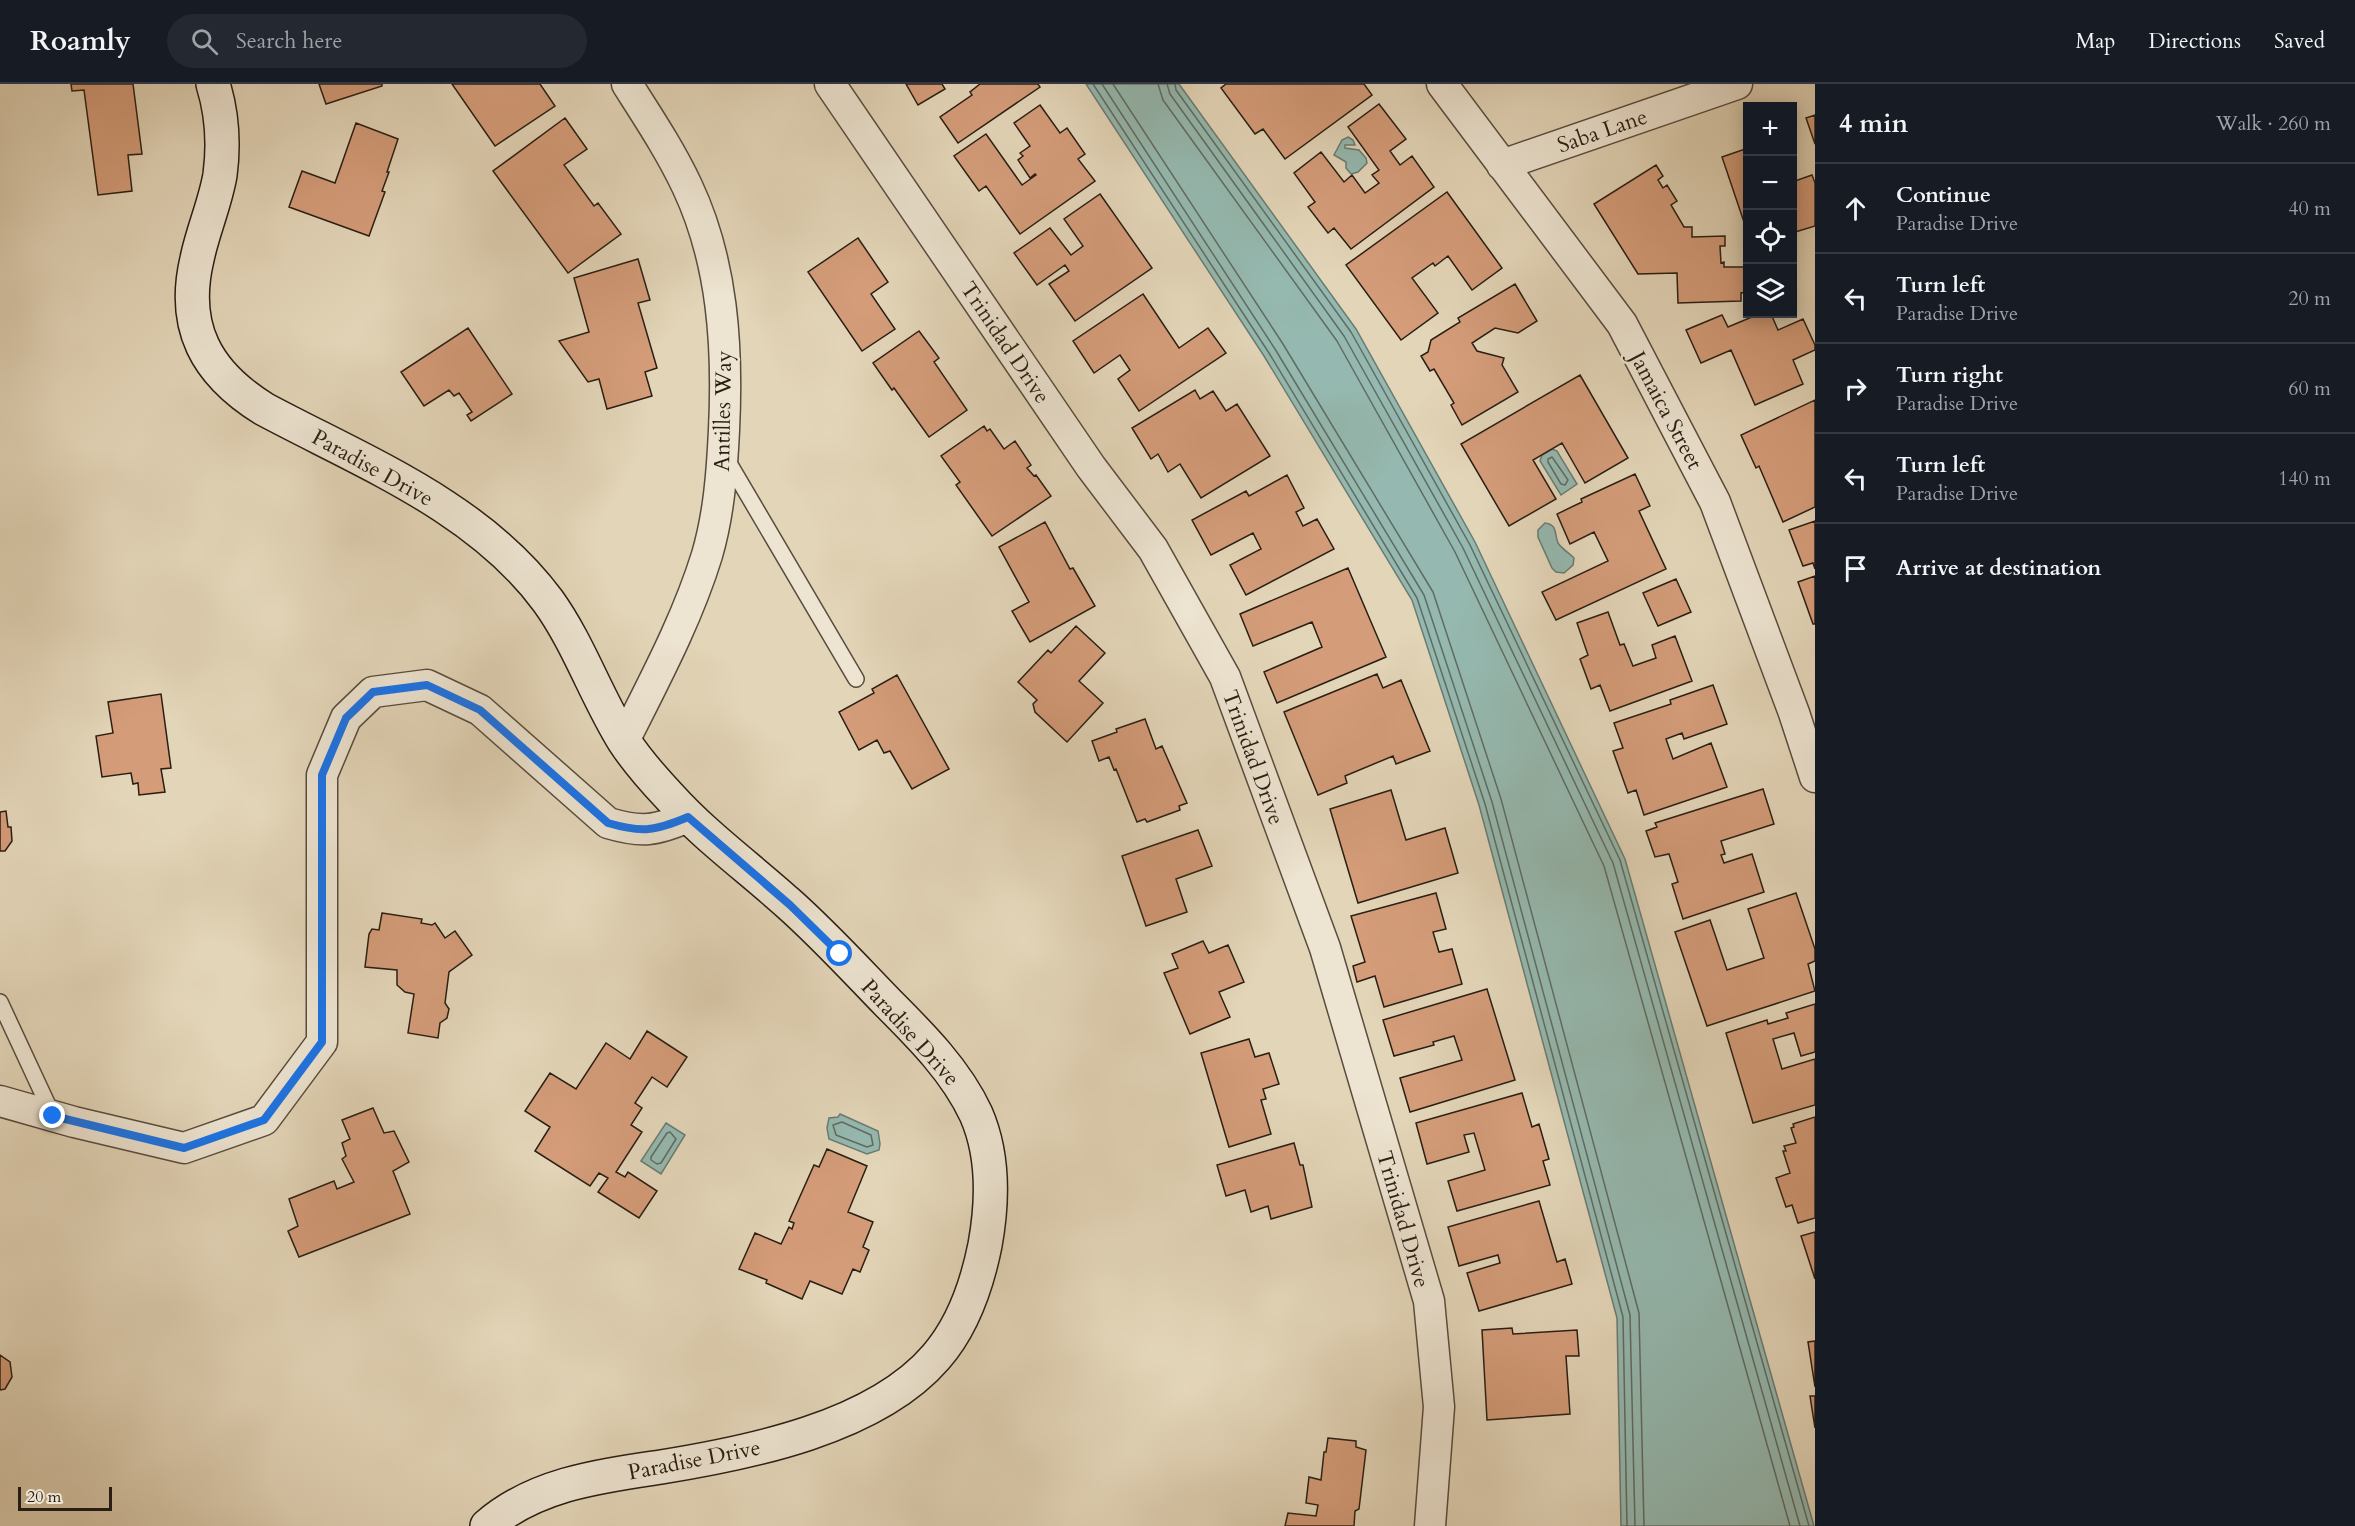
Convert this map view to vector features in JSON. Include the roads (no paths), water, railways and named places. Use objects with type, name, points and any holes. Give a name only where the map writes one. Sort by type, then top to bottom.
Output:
[{"type":"street","name":"Paradise Drive","points":[[213,84],[221,119],[220,173],[197,256],[191,297],[197,334],[209,359],[229,384],[244,397],[405,482],[470,526],[515,564],[539,590],[559,619],[624,741],[643,768],[688,817],[816,930],[920,1036],[957,1080],[977,1116],[988,1154],[990,1216],[977,1277],[964,1314],[946,1345],[934,1359],[922,1372],[894,1393],[832,1424],[756,1448],[561,1487],[514,1506],[487,1526]]},
{"type":"street","name":"Antilles Way","points":[[624,741],[676,633],[700,574],[714,529],[723,453],[725,358],[723,324],[711,256],[688,188],[658,133],[627,84]]},
{"type":"street","name":"Trinidad Drive","points":[[830,84],[1091,467],[1153,549],[1225,677],[1325,948],[1429,1301],[1439,1407],[1430,1526]]},
{"type":"street","name":"Jamaica Street","points":[[1442,84],[1622,324],[1715,502],[1794,713],[1815,777]]},
{"type":"street","name":"Saba Lane","points":[[1502,165],[1737,84]]},
{"type":"street","points":[[0,1101],[184,1148],[264,1120],[322,1042],[322,775],[346,718],[373,692],[427,685],[480,710],[608,823],[634,831],[667,826],[688,817]]},
{"type":"lane","points":[[723,453],[856,679]]},
{"type":"lane","points":[[0,1002],[53,1116]]},
{"type":"water","points":[[1086,84],[1179,84],[1356,329],[1475,542],[1625,859],[1814,1526],[1621,1526],[1617,1318],[1479,805],[1412,600],[1264,356]]},
{"type":"water","points":[[1348,137],[1355,145],[1345,145],[1345,148],[1359,150],[1367,163],[1358,172],[1351,174],[1346,168],[1346,162],[1334,155],[1342,140]]},
{"type":"water","points":[[1552,449],[1557,451],[1577,484],[1561,495],[1540,461],[1542,455]]},
{"type":"water","points":[[1545,523],[1554,528],[1558,543],[1574,558],[1573,565],[1564,573],[1556,572],[1552,568],[1538,537],[1538,530]]},
{"type":"water","points":[[840,1114],[878,1131],[879,1150],[867,1154],[829,1139],[827,1128],[829,1118],[838,1117]]},
{"type":"water","points":[[666,1123],[685,1135],[661,1174],[641,1161]]}]
